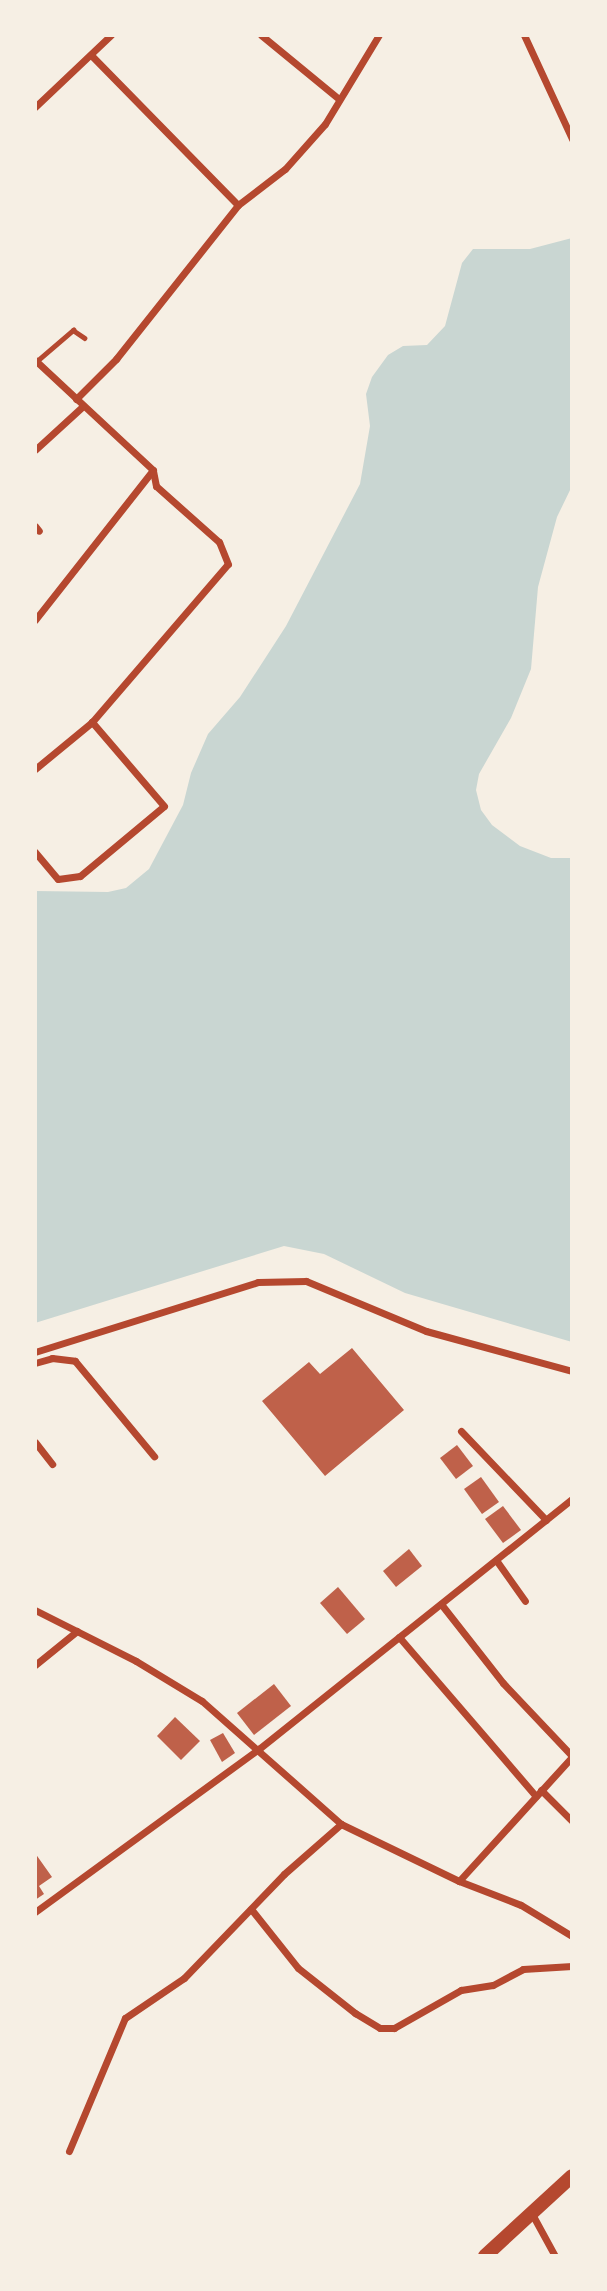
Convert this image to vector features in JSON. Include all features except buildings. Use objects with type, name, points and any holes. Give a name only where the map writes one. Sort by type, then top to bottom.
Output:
[{"type":"main road","points":[[485,2256],[572,2176]]},
{"type":"street","points":[[35,107],[111,35]]},
{"type":"street","points":[[261,35],[339,99]]},
{"type":"street","points":[[76,399],[116,359],[238,205],[285,169],[325,124],[379,35]]},
{"type":"street","points":[[524,35],[572,139]]},
{"type":"street","points":[[91,55],[238,205]]},
{"type":"street","points":[[35,769],[92,722],[228,564],[219,542],[156,486],[153,470],[36,361]]},
{"type":"street","points":[[35,450],[83,406]]},
{"type":"street","points":[[35,620],[153,470]]},
{"type":"street","points":[[35,852],[58,879],[80,876],[164,806],[92,722]]},
{"type":"street","points":[[35,1352],[258,1282],[306,1281],[426,1331],[572,1371]]},
{"type":"street","points":[[35,1363],[52,1357],[75,1361],[154,1457]]},
{"type":"street","points":[[461,1431],[545,1520]]},
{"type":"street","points":[[35,1442],[52,1464]]},
{"type":"street","points":[[35,1912],[260,1748],[572,1499]]},
{"type":"street","points":[[496,1560],[525,1601]]},
{"type":"street","points":[[441,1604],[503,1683],[572,1756],[459,1881]]},
{"type":"street","points":[[35,1610],[202,1702],[260,1748],[341,1824],[459,1881],[521,1905],[572,1936]]},
{"type":"street","points":[[35,1665],[77,1631]]},
{"type":"street","points":[[399,1637],[539,1793],[572,1821]]},
{"type":"street","points":[[68,2151],[125,2018],[184,1979],[251,1909],[341,1824]]},
{"type":"street","points":[[251,1909],[298,1968],[355,2014],[380,2028],[394,2028],[461,1990],[493,1985],[523,1969],[572,1966]]},
{"type":"street","points":[[531,2213],[555,2256]]},
{"type":"lane","points":[[36,361],[73,330],[85,338]]},
{"type":"shaded area","points":[[572,238],[572,486],[557,517],[538,587],[531,669],[511,718],[479,774],[476,790],[481,810],[492,825],[520,846],[551,858],[572,858],[572,1342],[405,1293],[324,1254],[284,1246],[35,1323],[35,891],[108,892],[126,888],[149,869],[183,805],[191,773],[208,734],[240,697],[286,626],[360,484],[370,426],[366,394],[372,377],[388,355],[403,346],[427,345],[445,326],[462,263],[473,249],[530,249]]}]
